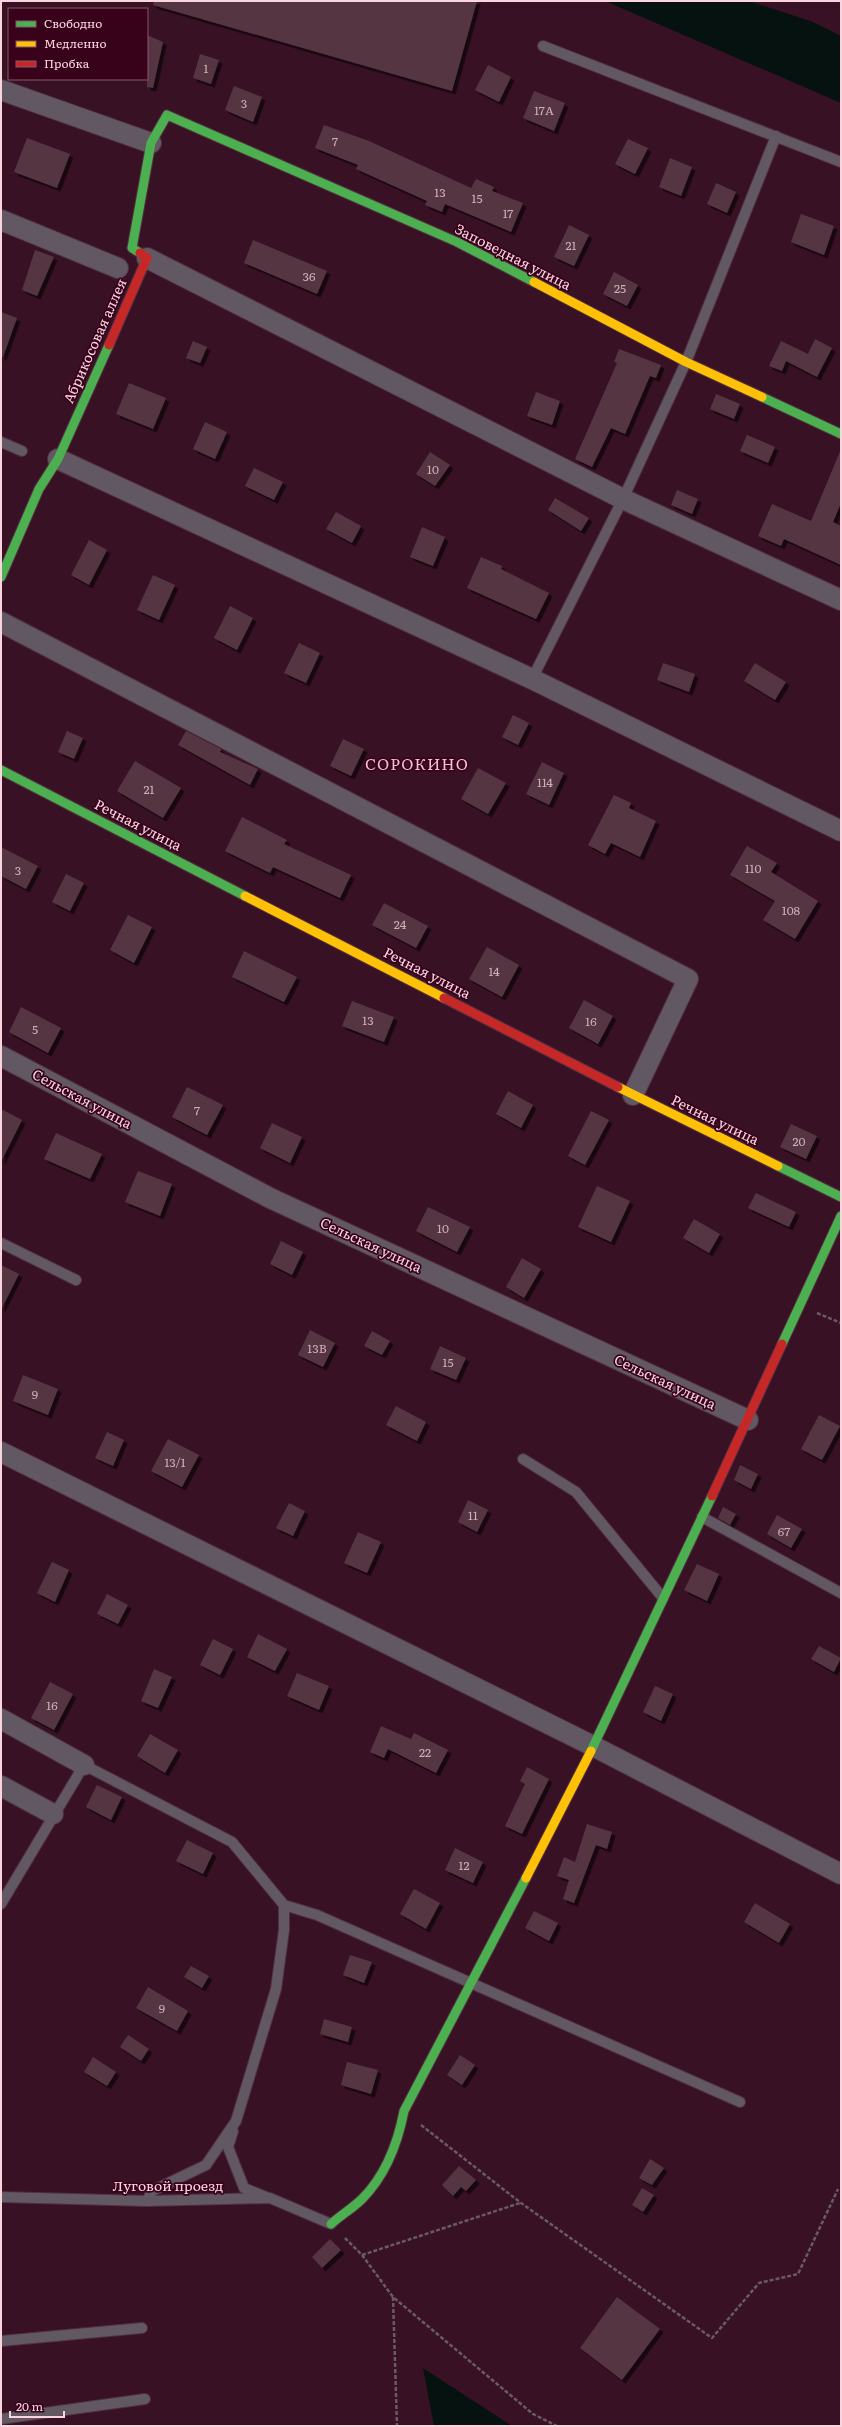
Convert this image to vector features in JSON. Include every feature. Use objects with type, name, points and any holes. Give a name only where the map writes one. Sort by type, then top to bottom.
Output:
[{"type":"street","points":[[1,90],[151,143],[132,248],[147,258],[623,499],[841,600]]},
{"type":"street","name":"Заповедная улица","points":[[151,143],[167,115],[457,242],[686,362],[841,434]]},
{"type":"street","points":[[1,220],[118,268]]},
{"type":"street","name":"Абрикосовая аллея","points":[[1,577],[40,489],[58,458],[147,258]]},
{"type":"street","points":[[58,458],[532,678],[841,831]]},
{"type":"street","points":[[1,622],[688,979],[633,1095]]},
{"type":"street","name":"Речная улица","points":[[1,770],[633,1095],[841,1197]]},
{"type":"street","name":"Сельская улица","points":[[1,1056],[270,1198],[748,1420]]},
{"type":"street","points":[[330,2224],[362,2199],[373,2186],[401,2130],[404,2111],[472,1984],[593,1746],[748,1420],[841,1216]]},
{"type":"street","points":[[1,1452],[593,1746],[841,1874]]},
{"type":"street","points":[[1,1719],[84,1765]]},
{"type":"street","points":[[1,1786],[53,1814]]},
{"type":"lane","points":[[543,46],[841,162]]},
{"type":"lane","points":[[532,678],[623,499],[686,362],[776,136]]},
{"type":"lane","points":[[1,442],[22,451]]},
{"type":"lane","points":[[1,1243],[76,1280]]},
{"type":"lane","points":[[522,1459],[576,1492],[663,1598]]},
{"type":"lane","points":[[702,1517],[841,1593]]},
{"type":"lane","points":[[1,1904],[53,1814],[84,1765],[232,1842],[284,1905],[317,1914],[740,2102]]},
{"type":"lane","points":[[270,2198],[244,2188],[228,2147],[276,1989],[284,1930],[284,1905]]},
{"type":"lane","points":[[147,2201],[152,2191],[206,2165],[236,2121]]},
{"type":"lane","name":"Луговой проезд","points":[[1,2197],[147,2201],[270,2198],[330,2224]]},
{"type":"lane","points":[[1,2341],[142,2328]]},
{"type":"lane","points":[[1,2419],[145,2399]]},
{"type":"path","points":[[800,1305],[841,1323]]},
{"type":"path","points":[[404,2111],[521,2203],[712,2338],[759,2283],[798,2274],[838,2189]]},
{"type":"path","points":[[362,2256],[521,2203]]},
{"type":"path","points":[[330,2224],[362,2256],[393,2297],[533,2414],[557,2426]]},
{"type":"path","points":[[393,2297],[397,2426]]},
{"type":"shaded area","points":[[605,1],[749,1],[813,22],[841,36],[841,103]]},
{"type":"shaded area","points":[[423,2368],[512,2426],[434,2426]]},
{"type":"building","points":[[154,1],[477,1],[452,91],[153,5]]},
{"type":"building","points":[[148,35],[163,42],[153,88],[147,87]]},
{"type":"building","points":[[200,54],[219,60],[211,84],[193,78]]},
{"type":"building","points":[[488,65],[511,77],[499,102],[475,90]]},
{"type":"building","points":[[234,86],[262,97],[253,122],[225,110]]},
{"type":"building","points":[[534,91],[565,103],[554,131],[523,118]]},
{"type":"building","points":[[324,125],[369,141],[471,188],[476,179],[494,187],[492,191],[523,203],[511,232],[445,204],[442,212],[425,205],[427,201],[356,169],[358,165],[315,148]]},
{"type":"building","points":[[27,138],[70,154],[57,188],[14,172]]},
{"type":"building","points":[[628,139],[648,148],[635,174],[615,164]]},
{"type":"building","points":[[670,158],[692,167],[681,196],[659,187]]},
{"type":"building","points":[[716,183],[736,192],[727,213],[707,204]]},
{"type":"building","points":[[801,214],[834,226],[824,255],[791,242]]},
{"type":"building","points":[[569,225],[589,235],[574,266],[554,257]]},
{"type":"building","points":[[253,240],[327,271],[317,294],[244,263]]},
{"type":"building","points":[[35,250],[54,257],[37,296],[22,290]]},
{"type":"building","points":[[614,272],[638,285],[627,306],[603,294]]},
{"type":"building","points":[[1,312],[17,318],[3,357],[1,357]]},
{"type":"building","points":[[815,339],[832,348],[817,377],[786,361],[782,371],[769,366],[781,341],[808,354]]},
{"type":"building","points":[[193,341],[207,347],[200,363],[186,358]]},
{"type":"building","points":[[619,349],[661,365],[656,378],[650,376],[625,434],[611,428],[592,467],[575,459],[617,363],[614,362]]},
{"type":"building","points":[[129,383],[166,398],[153,429],[116,414]]},
{"type":"building","points":[[536,392],[560,401],[552,425],[527,416]]},
{"type":"building","points":[[716,394],[740,404],[734,419],[710,409]]},
{"type":"building","points":[[205,422],[227,432],[215,459],[193,449]]},
{"type":"building","points":[[747,435],[775,447],[768,463],[740,451]]},
{"type":"building","points":[[841,449],[841,503],[833,522],[841,526],[841,565],[784,539],[781,546],[758,536],[772,504],[811,521]]},
{"type":"building","points":[[430,452],[450,465],[435,486],[416,474]]},
{"type":"building","points":[[254,468],[283,482],[274,500],[245,486]]},
{"type":"building","points":[[677,490],[698,499],[692,514],[671,505]]},
{"type":"building","points":[[555,498],[589,518],[581,531],[548,510]]},
{"type":"building","points":[[336,512],[361,526],[352,543],[326,529]]},
{"type":"building","points":[[422,527],[445,537],[433,566],[410,557]]},
{"type":"building","points":[[89,540],[107,550],[89,585],[71,575]]},
{"type":"building","points":[[481,557],[502,566],[501,569],[549,593],[536,619],[467,588]]},
{"type":"building","points":[[153,575],[175,585],[159,620],[137,610]]},
{"type":"building","points":[[230,606],[253,618],[237,650],[214,638]]},
{"type":"building","points":[[299,643],[320,653],[306,683],[284,673]]},
{"type":"building","points":[[663,663],[695,674],[689,692],[657,680]]},
{"type":"building","points":[[755,663],[786,682],[775,700],[744,681]]},
{"type":"building","points":[[513,715],[529,723],[518,745],[502,737]]},
{"type":"building","points":[[67,731],[83,738],[74,759],[58,752]]},
{"type":"building","points":[[186,731],[221,749],[220,752],[258,769],[250,785],[178,745]]},
{"type":"building","points":[[343,739],[364,749],[351,776],[330,766]]},
{"type":"building","points":[[135,761],[181,788],[163,818],[117,791]]},
{"type":"building","points":[[542,762],[564,773],[549,805],[526,794]]},
{"type":"building","points":[[478,768],[506,783],[488,814],[461,799]]},
{"type":"building","points":[[614,795],[631,803],[629,808],[656,821],[640,857],[611,843],[605,854],[588,845]]},
{"type":"building","points":[[242,817],[287,840],[284,844],[351,875],[340,898],[273,867],[270,873],[225,851]]},
{"type":"building","points":[[747,846],[777,863],[771,872],[818,901],[795,939],[763,920],[775,901],[730,875]]},
{"type":"building","points":[[1,847],[38,866],[26,889],[1,876]]},
{"type":"building","points":[[66,874],[84,883],[70,911],[52,902]]},
{"type":"building","points":[[384,903],[428,926],[416,948],[372,925]]},
{"type":"building","points":[[128,915],[152,927],[134,963],[110,950]]},
{"type":"building","points":[[487,947],[519,965],[502,997],[469,979]]},
{"type":"building","points":[[244,951],[297,977],[284,1002],[232,977]]},
{"type":"building","points":[[584,1000],[613,1016],[598,1044],[569,1028]]},
{"type":"building","points":[[352,1001],[394,1017],[384,1042],[342,1026]]},
{"type":"building","points":[[21,1007],[61,1028],[48,1053],[9,1032]]},
{"type":"building","points":[[187,1087],[223,1105],[207,1135],[172,1117]]},
{"type":"building","points":[[508,1091],[533,1105],[521,1128],[496,1114]]},
{"type":"building","points":[[1,1109],[22,1120],[1,1162]]},
{"type":"building","points":[[591,1111],[609,1120],[585,1165],[568,1156]]},
{"type":"building","points":[[272,1123],[302,1137],[290,1163],[260,1148]]},
{"type":"building","points":[[791,1124],[817,1136],[806,1159],[780,1147]]},
{"type":"building","points":[[56,1133],[102,1154],[90,1179],[44,1159]]},
{"type":"building","points":[[138,1171],[172,1184],[160,1216],[125,1202]]},
{"type":"building","points":[[597,1186],[630,1201],[611,1242],[578,1227]]},
{"type":"building","points":[[756,1193],[796,1212],[789,1227],[748,1208]]},
{"type":"building","points":[[428,1207],[470,1227],[457,1252],[416,1231]]},
{"type":"building","points":[[694,1219],[720,1234],[709,1253],[683,1238]]},
{"type":"building","points":[[281,1241],[303,1252],[292,1275],[270,1264]]},
{"type":"building","points":[[522,1258],[541,1269],[524,1298],[506,1287]]},
{"type":"building","points":[[1,1265],[19,1274],[1,1310]]},
{"type":"building","points":[[310,1330],[335,1343],[323,1367],[298,1355]]},
{"type":"building","points":[[372,1331],[390,1341],[382,1355],[364,1346]]},
{"type":"building","points":[[440,1346],[466,1358],[456,1380],[430,1369]]},
{"type":"building","points":[[23,1375],[58,1389],[48,1415],[13,1401]]},
{"type":"building","points":[[396,1406],[426,1422],[417,1441],[386,1425]]},
{"type":"building","points":[[819,1415],[840,1426],[822,1460],[801,1449]]},
{"type":"building","points":[[107,1432],[124,1440],[113,1466],[95,1458]]},
{"type":"building","points":[[168,1439],[199,1455],[182,1487],[151,1471]]},
{"type":"building","points":[[740,1465],[758,1474],[751,1489],[734,1480]]},
{"type":"building","points":[[468,1500],[488,1510],[477,1532],[458,1522]]},
{"type":"building","points":[[289,1503],[305,1511],[293,1536],[276,1528]]},
{"type":"building","points":[[723,1507],[736,1514],[730,1525],[718,1518]]},
{"type":"building","points":[[777,1515],[802,1529],[791,1548],[767,1534]]},
{"type":"building","points":[[358,1532],[381,1542],[367,1573],[344,1563]]},
{"type":"building","points":[[52,1562],[69,1570],[55,1602],[37,1593]]},
{"type":"building","points":[[697,1564],[719,1574],[707,1601],[684,1590]]},
{"type":"building","points":[[107,1594],[128,1605],[118,1624],[97,1614]]},
{"type":"building","points":[[258,1634],[287,1649],[275,1671],[247,1657]]},
{"type":"building","points":[[213,1639],[233,1649],[220,1675],[200,1665]]},
{"type":"building","points":[[819,1646],[841,1658],[834,1672],[811,1659]]},
{"type":"building","points":[[154,1669],[172,1677],[158,1708],[141,1701]]},
{"type":"building","points":[[297,1673],[329,1686],[319,1710],[287,1696]]},
{"type":"building","points":[[50,1682],[73,1694],[54,1730],[31,1718]]},
{"type":"building","points":[[655,1686],[673,1694],[661,1721],[643,1712]]},
{"type":"building","points":[[381,1726],[411,1739],[414,1733],[448,1750],[436,1773],[388,1749],[384,1758],[370,1752]]},
{"type":"building","points":[[150,1734],[178,1750],[165,1773],[137,1756]]},
{"type":"building","points":[[527,1767],[549,1779],[522,1834],[505,1826],[525,1784],[520,1781]]},
{"type":"building","points":[[97,1785],[122,1797],[111,1820],[86,1807]]},
{"type":"building","points":[[587,1824],[612,1832],[607,1849],[596,1845],[574,1903],[563,1899],[569,1880],[557,1876],[564,1857],[575,1862]]},
{"type":"building","points":[[187,1840],[213,1853],[203,1874],[176,1861]]},
{"type":"building","points":[[455,1848],[483,1862],[473,1883],[445,1870]]},
{"type":"building","points":[[414,1889],[440,1903],[426,1929],[400,1914]]},
{"type":"building","points":[[755,1903],[790,1924],[779,1943],[744,1922]]},
{"type":"building","points":[[534,1911],[558,1923],[549,1941],[525,1928]]},
{"type":"building","points":[[350,1955],[372,1962],[364,1983],[343,1975]]},
{"type":"building","points":[[191,1966],[209,1976],[202,1988],[184,1977]]},
{"type":"building","points":[[148,1987],[188,2011],[177,2031],[136,2008]]},
{"type":"building","points":[[324,2019],[352,2027],[348,2042],[320,2034]]},
{"type":"building","points":[[128,2035],[149,2049],[141,2061],[120,2047]]},
{"type":"building","points":[[460,2055],[475,2065],[462,2085],[447,2075]]},
{"type":"building","points":[[93,2057],[116,2072],[107,2086],[84,2072]]},
{"type":"building","points":[[347,2062],[378,2070],[371,2094],[341,2085]]},
{"type":"building","points":[[650,2159],[664,2168],[652,2185],[639,2178]]},
{"type":"building","points":[[459,2166],[476,2180],[466,2191],[461,2187],[453,2196],[442,2185]]},
{"type":"building","points":[[642,2188],[654,2195],[643,2212],[632,2205]]},
{"type":"building","points":[[330,2239],[341,2250],[322,2268],[312,2257]]},
{"type":"building","points":[[617,2297],[660,2329],[622,2380],[580,2348]]},
{"type":"traffic: fast","points":[[140,253],[132,248],[151,143],[167,115],[457,242],[534,282]]},
{"type":"traffic: fast","points":[[1,577],[39,489],[58,459],[109,345]]},
{"type":"traffic: fast","points":[[762,397],[841,434]]},
{"type":"traffic: fast","points":[[1,770],[245,896]]},
{"type":"traffic: fast","points":[[778,1166],[841,1197]]},
{"type":"traffic: fast","points":[[782,1344],[841,1216]]},
{"type":"traffic: fast","points":[[591,1751],[712,1496]]},
{"type":"traffic: fast","points":[[331,2224],[362,2199],[384,2169],[398,2135],[404,2111],[526,1878]]},
{"type":"traffic: slow","points":[[534,282],[686,362],[762,397]]},
{"type":"traffic: slow","points":[[245,896],[444,998]]},
{"type":"traffic: slow","points":[[618,1087],[778,1166]]},
{"type":"traffic: slow","points":[[526,1878],[591,1751]]},
{"type":"traffic: jam","points":[[109,345],[147,258],[140,253]]},
{"type":"traffic: jam","points":[[444,998],[618,1087]]},
{"type":"traffic: jam","points":[[712,1496],[782,1344]]},
{"type":"district","name":"СОРОКИНО","points":[[417,764]]}]
